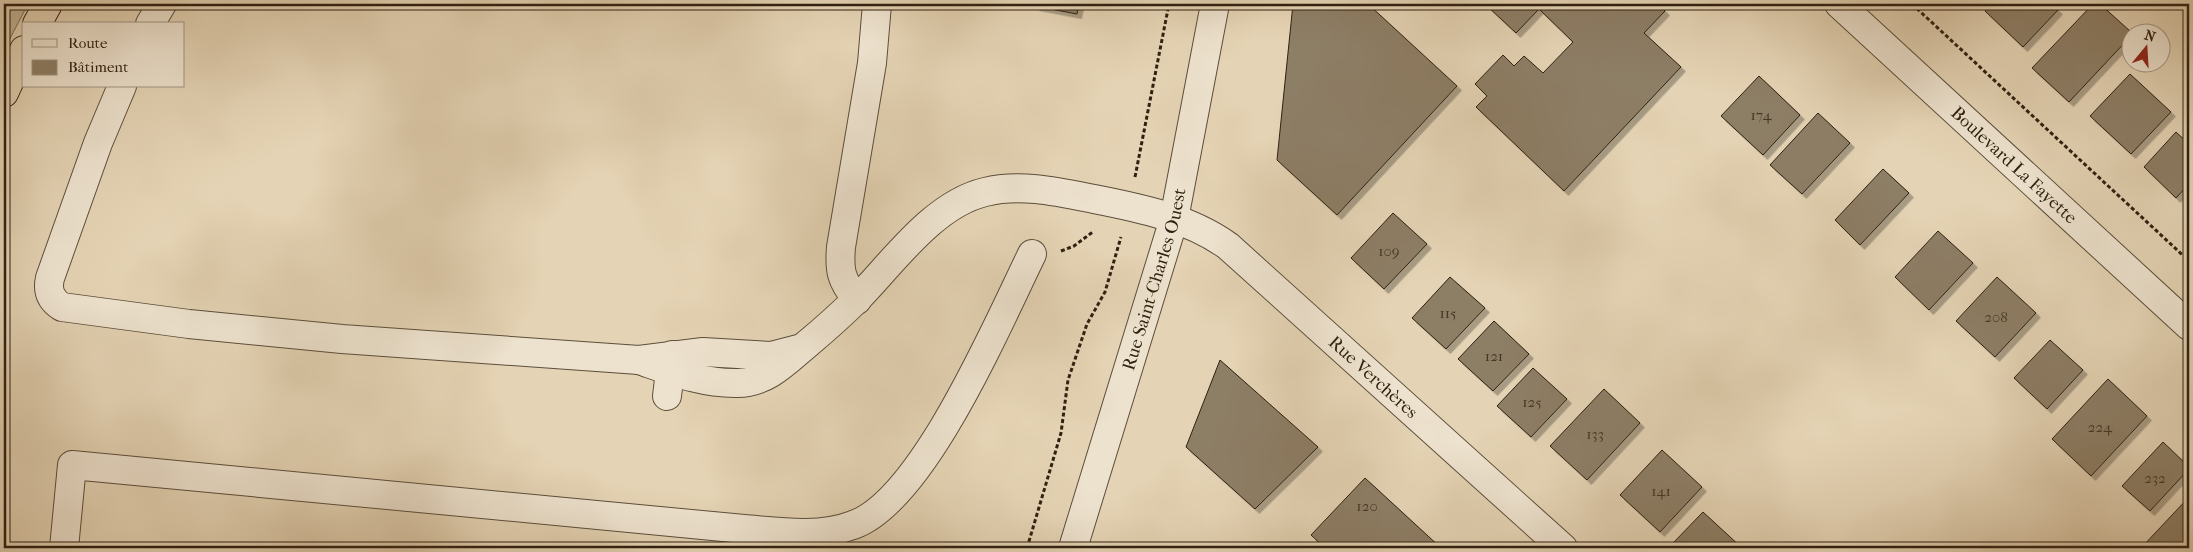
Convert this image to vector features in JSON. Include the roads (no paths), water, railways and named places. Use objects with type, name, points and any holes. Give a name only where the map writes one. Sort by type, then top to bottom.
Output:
[{"type":"highway","points":[[38,22],[48,4]]},
{"type":"highway","points":[[4,93],[22,54]]},
{"type":"street","points":[[151,22],[162,4]]},
{"type":"street","points":[[857,300],[844,282],[840,263],[858,136],[872,63],[877,4]]},
{"type":"street","name":"Rue Saint-Charles Ouest","points":[[1073,548],[1174,218],[1215,4]]},
{"type":"street","name":"Boulevard La Fayette","points":[[1839,4],[2189,326]]},
{"type":"street","name":"Rue Verchères","points":[[121,88],[98,143],[48,285],[52,298],[62,307],[190,324],[342,339],[639,360],[669,374],[703,352],[771,356],[794,351],[806,345],[857,300],[937,217],[959,202],[985,192],[1014,189],[1067,194],[1174,218],[1208,231],[1228,246],[1563,548]]},
{"type":"street","points":[[64,548],[72,465],[744,529],[809,532],[834,531],[854,525],[872,516],[888,502],[926,454],[965,390],[1032,254]]}]
